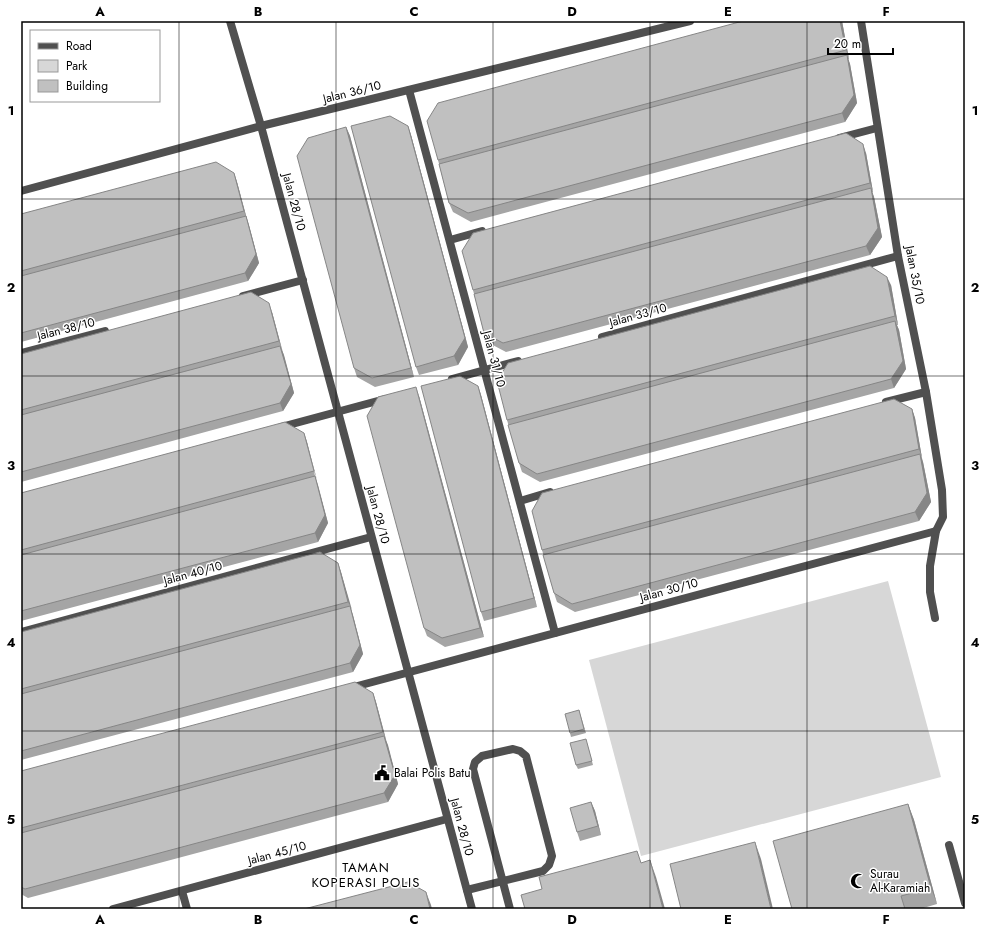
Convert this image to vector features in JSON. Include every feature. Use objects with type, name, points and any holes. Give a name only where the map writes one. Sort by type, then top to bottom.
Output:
[{"type":"street","name":"Jalan 28/10","points":[[230,21],[261,126],[303,280],[472,909]]},
{"type":"street","name":"Jalan 36/10","points":[[21,191],[261,126],[690,21]]},
{"type":"street","name":"Jalan 35/10","points":[[861,21],[898,256],[926,392],[942,490],[943,517],[936,531],[930,566],[930,592],[935,618]]},
{"type":"street","name":"Jalan 31/10","points":[[410,90],[555,633]]},
{"type":"street","points":[[832,140],[877,128]]},
{"type":"street","points":[[450,240],[488,230]]},
{"type":"street","name":"Jalan 33/10","points":[[592,340],[898,256]]},
{"type":"street","points":[[234,298],[303,280]]},
{"type":"street","name":"Jalan 38/10","points":[[21,353],[112,329]]},
{"type":"street","points":[[441,383],[523,359]]},
{"type":"street","points":[[880,404],[926,392]]},
{"type":"street","points":[[276,428],[390,398]]},
{"type":"street","points":[[520,500],[558,490]]},
{"type":"street","name":"Jalan 30/10","points":[[340,691],[936,531]]},
{"type":"street","name":"Jalan 40/10","points":[[21,632],[371,536]]},
{"type":"street","points":[[467,890],[502,881],[543,871],[548,865],[552,856],[526,756],[520,751],[513,749],[482,756],[475,762],[473,769],[502,881],[510,909]]},
{"type":"street","name":"Jalan 45/10","points":[[114,909],[448,819]]},
{"type":"street","points":[[950,845],[965,903]]},
{"type":"street","points":[[182,891],[187,909]]},
{"type":"green space","points":[[888,581],[941,777],[641,856],[589,660]]},
{"type":"building","points":[[743,21],[840,21],[846,50],[438,160],[427,121],[438,103]]},
{"type":"building","points":[[847,55],[854,95],[842,113],[468,213],[449,203],[439,164]]},
{"type":"building","points":[[390,116],[408,126],[465,338],[454,356],[416,367],[351,126]]},
{"type":"building","points":[[346,127],[411,368],[372,378],[354,368],[297,156],[308,138]]},
{"type":"building","points":[[846,133],[863,144],[870,183],[473,290],[462,251],[473,233]]},
{"type":"building","points":[[216,162],[234,173],[244,211],[21,271],[21,214]]},
{"type":"building","points":[[871,188],[878,228],[866,246],[503,343],[484,333],[474,294]]},
{"type":"building","points":[[246,216],[256,254],[245,273],[21,333],[21,276]]},
{"type":"building","points":[[870,266],[887,277],[895,316],[507,420],[497,381],[508,363]]},
{"type":"building","points":[[251,292],[269,303],[279,341],[21,410],[21,354]]},
{"type":"building","points":[[895,321],[903,361],[891,379],[537,474],[519,463],[508,425]]},
{"type":"building","points":[[280,346],[291,384],[280,403],[21,472],[21,415]]},
{"type":"building","points":[[460,376],[478,386],[534,598],[481,612],[421,386]]},
{"type":"building","points":[[416,387],[480,628],[442,638],[424,628],[367,416],[378,397]]},
{"type":"building","points":[[894,399],[912,409],[919,449],[542,550],[532,511],[542,493]]},
{"type":"building","points":[[285,422],[304,433],[314,471],[21,550],[21,493]]},
{"type":"building","points":[[920,454],[927,493],[915,512],[572,604],[554,593],[543,555]]},
{"type":"building","points":[[315,476],[325,515],[315,533],[21,611],[21,555]]},
{"type":"building","points":[[320,552],[338,563],[348,602],[21,689],[21,632]]},
{"type":"building","points":[[350,606],[360,645],[350,663],[21,751],[21,694]]},
{"type":"building","points":[[355,682],[373,693],[383,732],[21,828],[21,771]]},
{"type":"building","points":[[579,710],[584,729],[570,733],[565,714]]},
{"type":"building","points":[[384,736],[395,775],[384,793],[25,889],[21,887],[21,833]]},
{"type":"building","points":[[586,739],[592,761],[576,765],[570,743]]},
{"type":"building","points":[[591,802],[598,826],[577,832],[570,808]]},
{"type":"building","name":"Surau Al-Karamiah","points":[[908,804],[931,888],[901,896],[905,909],[792,909],[773,841]]},
{"type":"building","points":[[755,842],[771,909],[681,909],[670,864]]},
{"type":"building","points":[[637,851],[641,863],[650,860],[663,909],[525,909],[521,895],[542,889],[539,877]]},
{"type":"building","points":[[408,882],[426,892],[430,909],[304,909]]},
{"type":"place","name":"Balai Polis Batu","points":[[382,773]]},
{"type":"place","name":"Surau Al-Karamiah","points":[[858,881]]},
{"type":"district","name":"TAMAN KOPERASI POLIS","points":[[366,874]]}]
